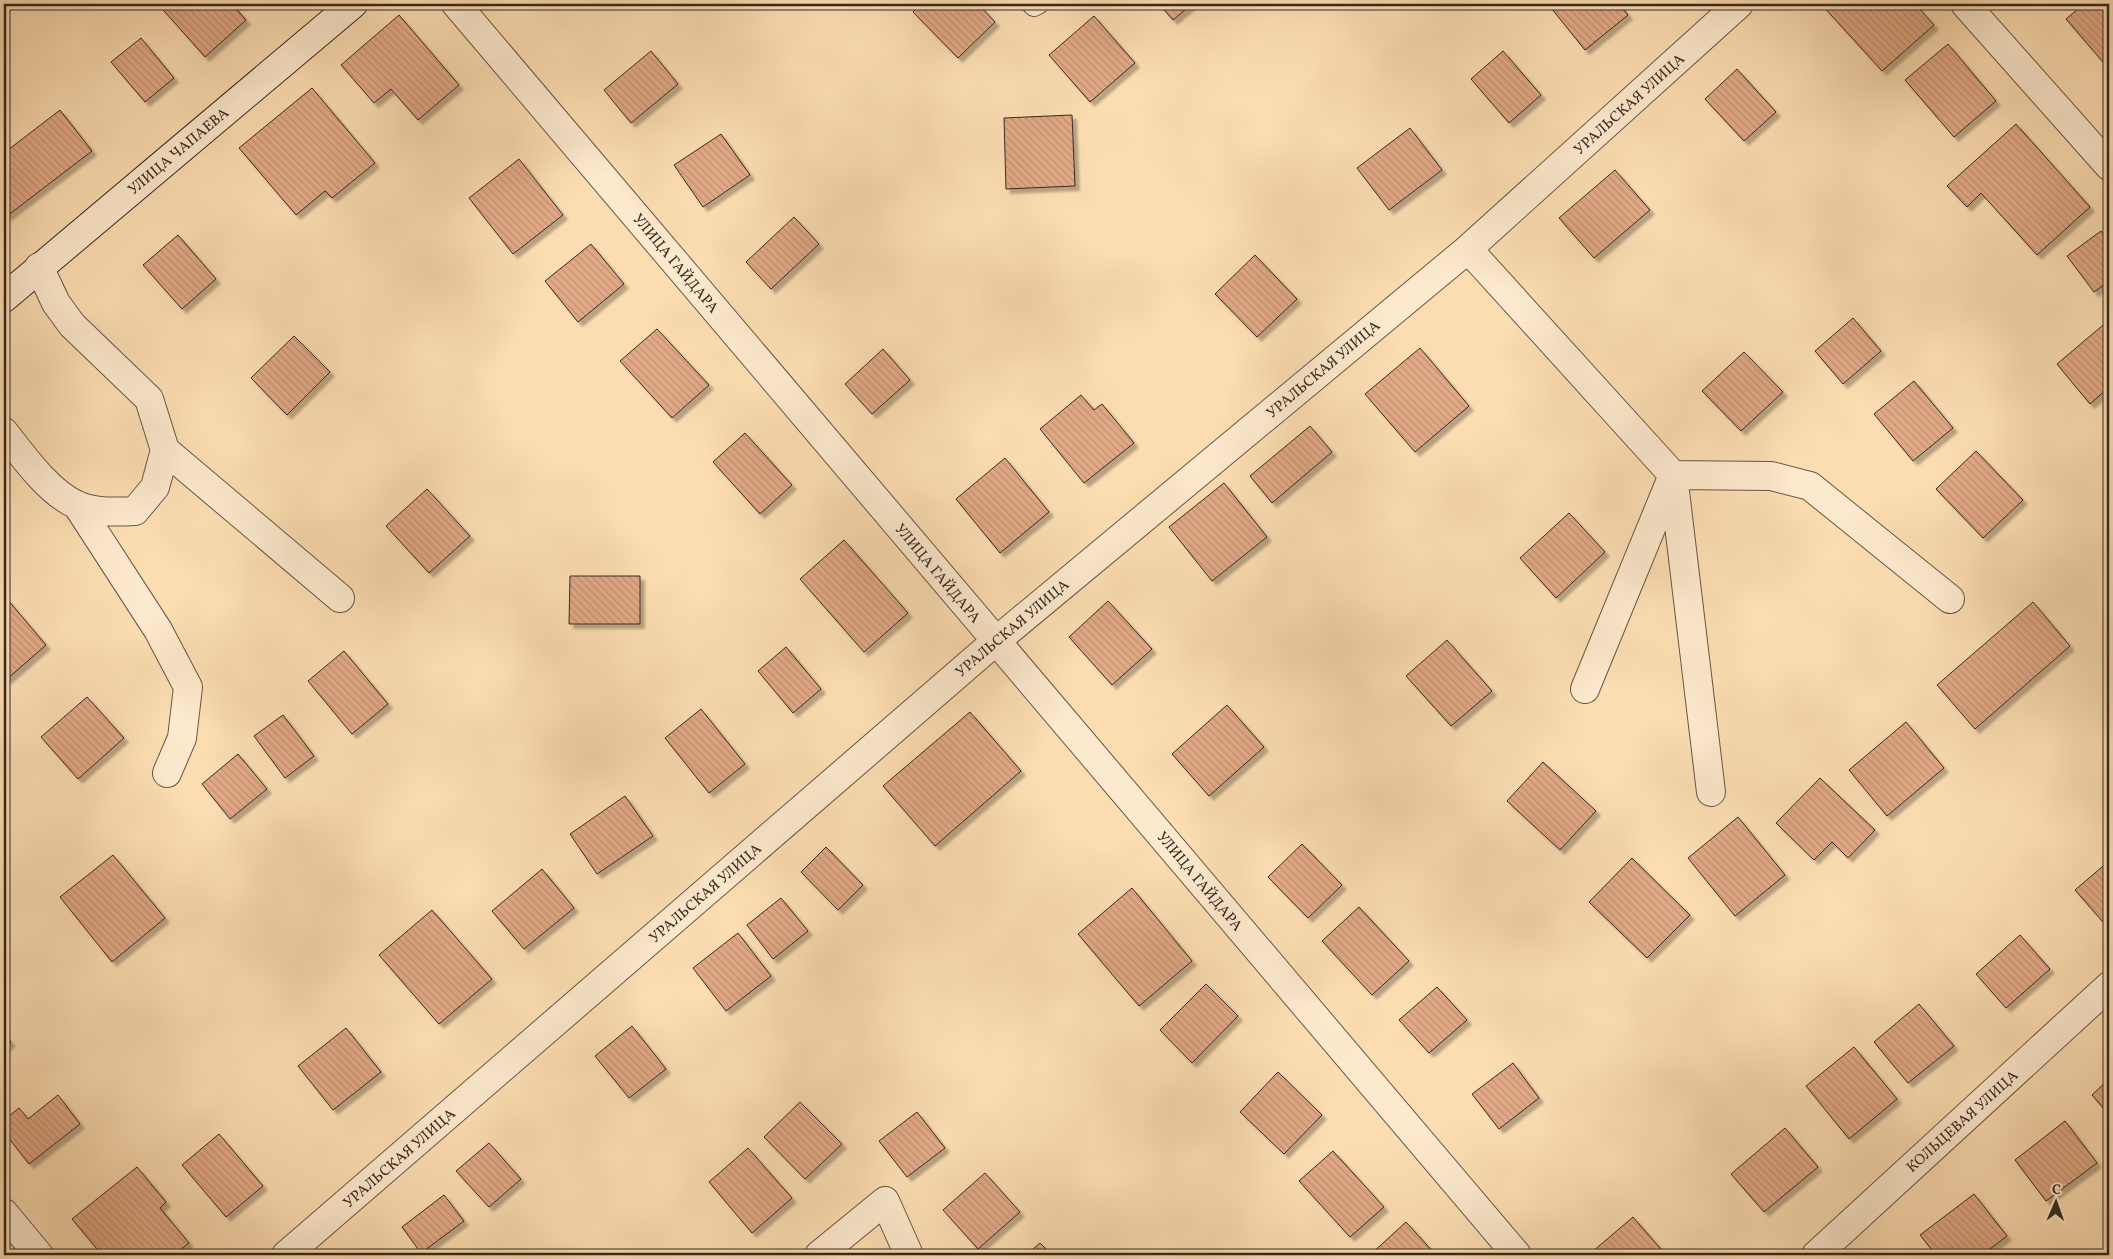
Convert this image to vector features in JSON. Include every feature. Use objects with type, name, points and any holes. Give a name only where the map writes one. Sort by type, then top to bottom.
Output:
[{"type":"street","name":"УЛИЦА ЧАПАЕВА","points":[[4,298],[353,4]]},
{"type":"street","name":"УЛИЦА ГАЙДАРА","points":[[456,4],[1517,1255]]},
{"type":"street","name":"УРАЛЬСКАЯ УЛИЦА","points":[[286,1255],[996,641],[1468,249],[1739,4]]},
{"type":"street","points":[[1965,4],[2109,166]]},
{"type":"street","points":[[1468,249],[1673,475],[1711,792]]},
{"type":"street","points":[[39,268],[56,303],[72,326],[149,399],[165,450],[340,598]]},
{"type":"street","points":[[4,432],[48,485],[77,505],[108,512],[135,512],[155,487],[165,450]]},
{"type":"street","points":[[1673,475],[1771,476],[1810,486],[1950,599]]},
{"type":"street","points":[[1585,689],[1673,475]]},
{"type":"street","points":[[77,505],[152,622],[188,686],[182,738],[167,773]]},
{"type":"street","name":"КОЛЬЦЕВАЯ УЛИЦА","points":[[1816,1255],[2109,986]]},
{"type":"street","points":[[819,1255],[885,1201],[909,1255]]},
{"type":"street","points":[[4,1213],[39,1255]]},
{"type":"lane","points":[[1032,4],[1034,6],[1038,4]]},
{"type":"building","points":[[158,4],[232,4],[246,20],[205,57]]},
{"type":"building","points":[[921,4],[978,4],[995,22],[958,58],[913,12]]},
{"type":"building","points":[[1159,4],[1192,4],[1173,20]]},
{"type":"building","points":[[1548,4],[1619,4],[1628,15],[1585,50]]},
{"type":"building","points":[[1821,4],[1915,4],[1934,25],[1882,71]]},
{"type":"building","points":[[2084,4],[2109,4],[2109,56],[2103,62],[2066,19]]},
{"type":"building","points":[[399,15],[459,85],[418,120],[391,89],[374,103],[341,65]]},
{"type":"building","points":[[1094,16],[1135,63],[1090,102],[1049,55]]},
{"type":"building","points":[[141,38],[174,78],[145,102],[111,62]]},
{"type":"building","points":[[1948,44],[1996,101],[1954,137],[1905,80]]},
{"type":"building","points":[[651,51],[678,84],[631,123],[604,90]]},
{"type":"building","points":[[1503,51],[1541,95],[1509,123],[1471,79]]},
{"type":"building","points":[[1737,69],[1776,112],[1744,141],[1705,99]]},
{"type":"building","points":[[312,88],[375,163],[332,198],[325,191],[296,215],[239,148]]},
{"type":"building","points":[[60,110],[92,151],[7,216],[4,212],[4,153]]},
{"type":"building","points":[[1072,115],[1075,186],[1006,189],[1004,118]]},
{"type":"building","points":[[2016,124],[2090,207],[2037,255],[1981,193],[1967,207],[1947,186]]},
{"type":"building","points":[[1410,128],[1442,170],[1389,210],[1357,168]]},
{"type":"building","points":[[721,134],[750,175],[703,207],[674,165]]},
{"type":"building","points":[[519,159],[563,215],[513,254],[469,198]]},
{"type":"building","points":[[1615,170],[1650,210],[1594,258],[1559,218]]},
{"type":"building","points":[[794,217],[819,244],[771,289],[746,262]]},
{"type":"building","points":[[2101,231],[2109,241],[2109,281],[2094,292],[2067,256]]},
{"type":"building","points":[[178,235],[216,279],[182,309],[143,265]]},
{"type":"building","points":[[591,244],[624,284],[578,322],[545,281]]},
{"type":"building","points":[[1255,255],[1297,299],[1257,337],[1215,294]]},
{"type":"building","points":[[1853,318],[1881,351],[1843,384],[1815,351]]},
{"type":"building","points":[[2109,320],[2109,387],[2090,404],[2057,364]]},
{"type":"building","points":[[657,329],[709,385],[672,418],[620,361]]},
{"type":"building","points":[[294,336],[330,372],[287,415],[251,378]]},
{"type":"building","points":[[1420,348],[1469,406],[1415,452],[1365,394]]},
{"type":"building","points":[[883,349],[910,380],[872,414],[845,384]]},
{"type":"building","points":[[1744,352],[1783,392],[1741,431],[1702,391]]},
{"type":"building","points":[[1914,381],[1953,428],[1913,461],[1874,414]]},
{"type":"building","points":[[1081,395],[1094,410],[1102,404],[1134,443],[1084,483],[1040,429]]},
{"type":"building","points":[[1310,426],[1332,452],[1272,503],[1250,476]]},
{"type":"building","points":[[745,433],[792,485],[760,514],[713,462]]},
{"type":"building","points":[[1976,451],[2023,500],[1983,538],[1936,489]]},
{"type":"building","points":[[1005,458],[1049,512],[1000,553],[956,499]]},
{"type":"building","points":[[1224,483],[1267,537],[1212,581],[1169,527]]},
{"type":"building","points":[[427,489],[470,536],[429,573],[386,526]]},
{"type":"building","points":[[1569,513],[1605,552],[1556,598],[1520,558]]},
{"type":"building","points":[[844,540],[908,613],[864,652],[800,579]]},
{"type":"building","points":[[570,576],[640,576],[640,624],[569,624]]},
{"type":"building","points":[[7,599],[46,645],[6,680],[4,677],[4,601]]},
{"type":"building","points":[[1108,601],[1152,649],[1112,685],[1069,637]]},
{"type":"building","points":[[2033,602],[2070,646],[1975,729],[1937,685]]},
{"type":"building","points":[[1447,640],[1492,691],[1451,726],[1406,676]]},
{"type":"building","points":[[786,647],[821,689],[793,713],[758,671]]},
{"type":"building","points":[[344,651],[388,704],[352,734],[308,681]]},
{"type":"building","points":[[87,697],[124,738],[78,779],[41,737]]},
{"type":"building","points":[[1227,705],[1264,747],[1209,796],[1172,754]]},
{"type":"building","points":[[701,709],[745,764],[709,793],[665,738]]},
{"type":"building","points":[[970,712],[1021,771],[935,846],[883,786]]},
{"type":"building","points":[[283,715],[314,756],[285,778],[254,736]]},
{"type":"building","points":[[1906,722],[1944,768],[1887,816],[1849,770]]},
{"type":"building","points":[[238,754],[267,789],[230,819],[202,784]]},
{"type":"building","points":[[1543,762],[1596,811],[1560,850],[1507,801]]},
{"type":"building","points":[[1820,778],[1875,830],[1848,858],[1832,842],[1814,860],[1776,823]]},
{"type":"building","points":[[625,796],[653,836],[597,874],[570,834]]},
{"type":"building","points":[[1738,817],[1785,875],[1735,916],[1688,858]]},
{"type":"building","points":[[1302,844],[1342,885],[1308,918],[1268,877]]},
{"type":"building","points":[[826,847],[863,885],[838,910],[801,872]]},
{"type":"building","points":[[113,855],[165,918],[112,962],[60,897]]},
{"type":"building","points":[[1632,858],[1690,915],[1647,958],[1589,902]]},
{"type":"building","points":[[2109,861],[2109,916],[2103,922],[2075,890]]},
{"type":"building","points":[[542,869],[574,908],[524,949],[492,911]]},
{"type":"building","points":[[1132,888],[1192,961],[1139,1006],[1078,934]]},
{"type":"building","points":[[781,898],[808,931],[773,959],[747,925]]},
{"type":"building","points":[[1359,907],[1409,961],[1372,995],[1322,941]]},
{"type":"building","points":[[432,910],[492,979],[439,1024],[379,955]]},
{"type":"building","points":[[738,933],[771,976],[726,1011],[693,968]]},
{"type":"building","points":[[2020,935],[2050,969],[2006,1008],[1976,974]]},
{"type":"building","points":[[1206,984],[1238,1016],[1192,1063],[1160,1030]]},
{"type":"building","points":[[1437,987],[1467,1020],[1429,1053],[1399,1020]]},
{"type":"building","points":[[1919,1004],[1954,1046],[1908,1083],[1874,1042]]},
{"type":"building","points":[[632,1026],[666,1069],[629,1098],[595,1056]]},
{"type":"building","points":[[346,1028],[381,1072],[333,1110],[298,1066]]},
{"type":"building","points":[[4,1034],[11,1042],[4,1048]]},
{"type":"building","points":[[1854,1047],[1897,1099],[1849,1139],[1806,1086]]},
{"type":"building","points":[[1513,1063],[1539,1098],[1499,1129],[1472,1094]]},
{"type":"building","points":[[1278,1072],[1322,1115],[1284,1154],[1240,1112]]},
{"type":"building","points":[[2109,1079],[2109,1115],[2092,1095]]},
{"type":"building","points":[[58,1095],[80,1124],[29,1164],[4,1132],[4,1120],[19,1108],[28,1119]]},
{"type":"building","points":[[800,1102],[842,1144],[805,1179],[764,1137]]},
{"type":"building","points":[[917,1112],[945,1148],[907,1177],[879,1141]]},
{"type":"building","points":[[2065,1121],[2097,1163],[2046,1201],[2015,1160]]},
{"type":"building","points":[[1785,1128],[1818,1167],[1764,1212],[1731,1174]]},
{"type":"building","points":[[219,1134],[263,1186],[226,1217],[182,1165]]},
{"type":"building","points":[[489,1143],[521,1179],[489,1207],[456,1171]]},
{"type":"building","points":[[748,1148],[792,1198],[752,1233],[709,1182]]},
{"type":"building","points":[[1333,1151],[1384,1207],[1350,1237],[1299,1181]]},
{"type":"building","points":[[137,1167],[166,1202],[160,1208],[189,1243],[174,1255],[102,1255],[72,1219]]},
{"type":"building","points":[[985,1173],[1020,1212],[978,1249],[943,1210]]},
{"type":"building","points":[[1974,1194],[2007,1236],[1982,1255],[1936,1255],[1920,1235]]},
{"type":"building","points":[[444,1195],[464,1221],[421,1253],[402,1227]]},
{"type":"building","points":[[1633,1217],[1666,1255],[1595,1255],[1592,1252]]},
{"type":"building","points":[[1406,1222],[1436,1255],[1370,1255]]},
{"type":"building","points":[[1040,1243],[1052,1255],[1026,1255]]}]
